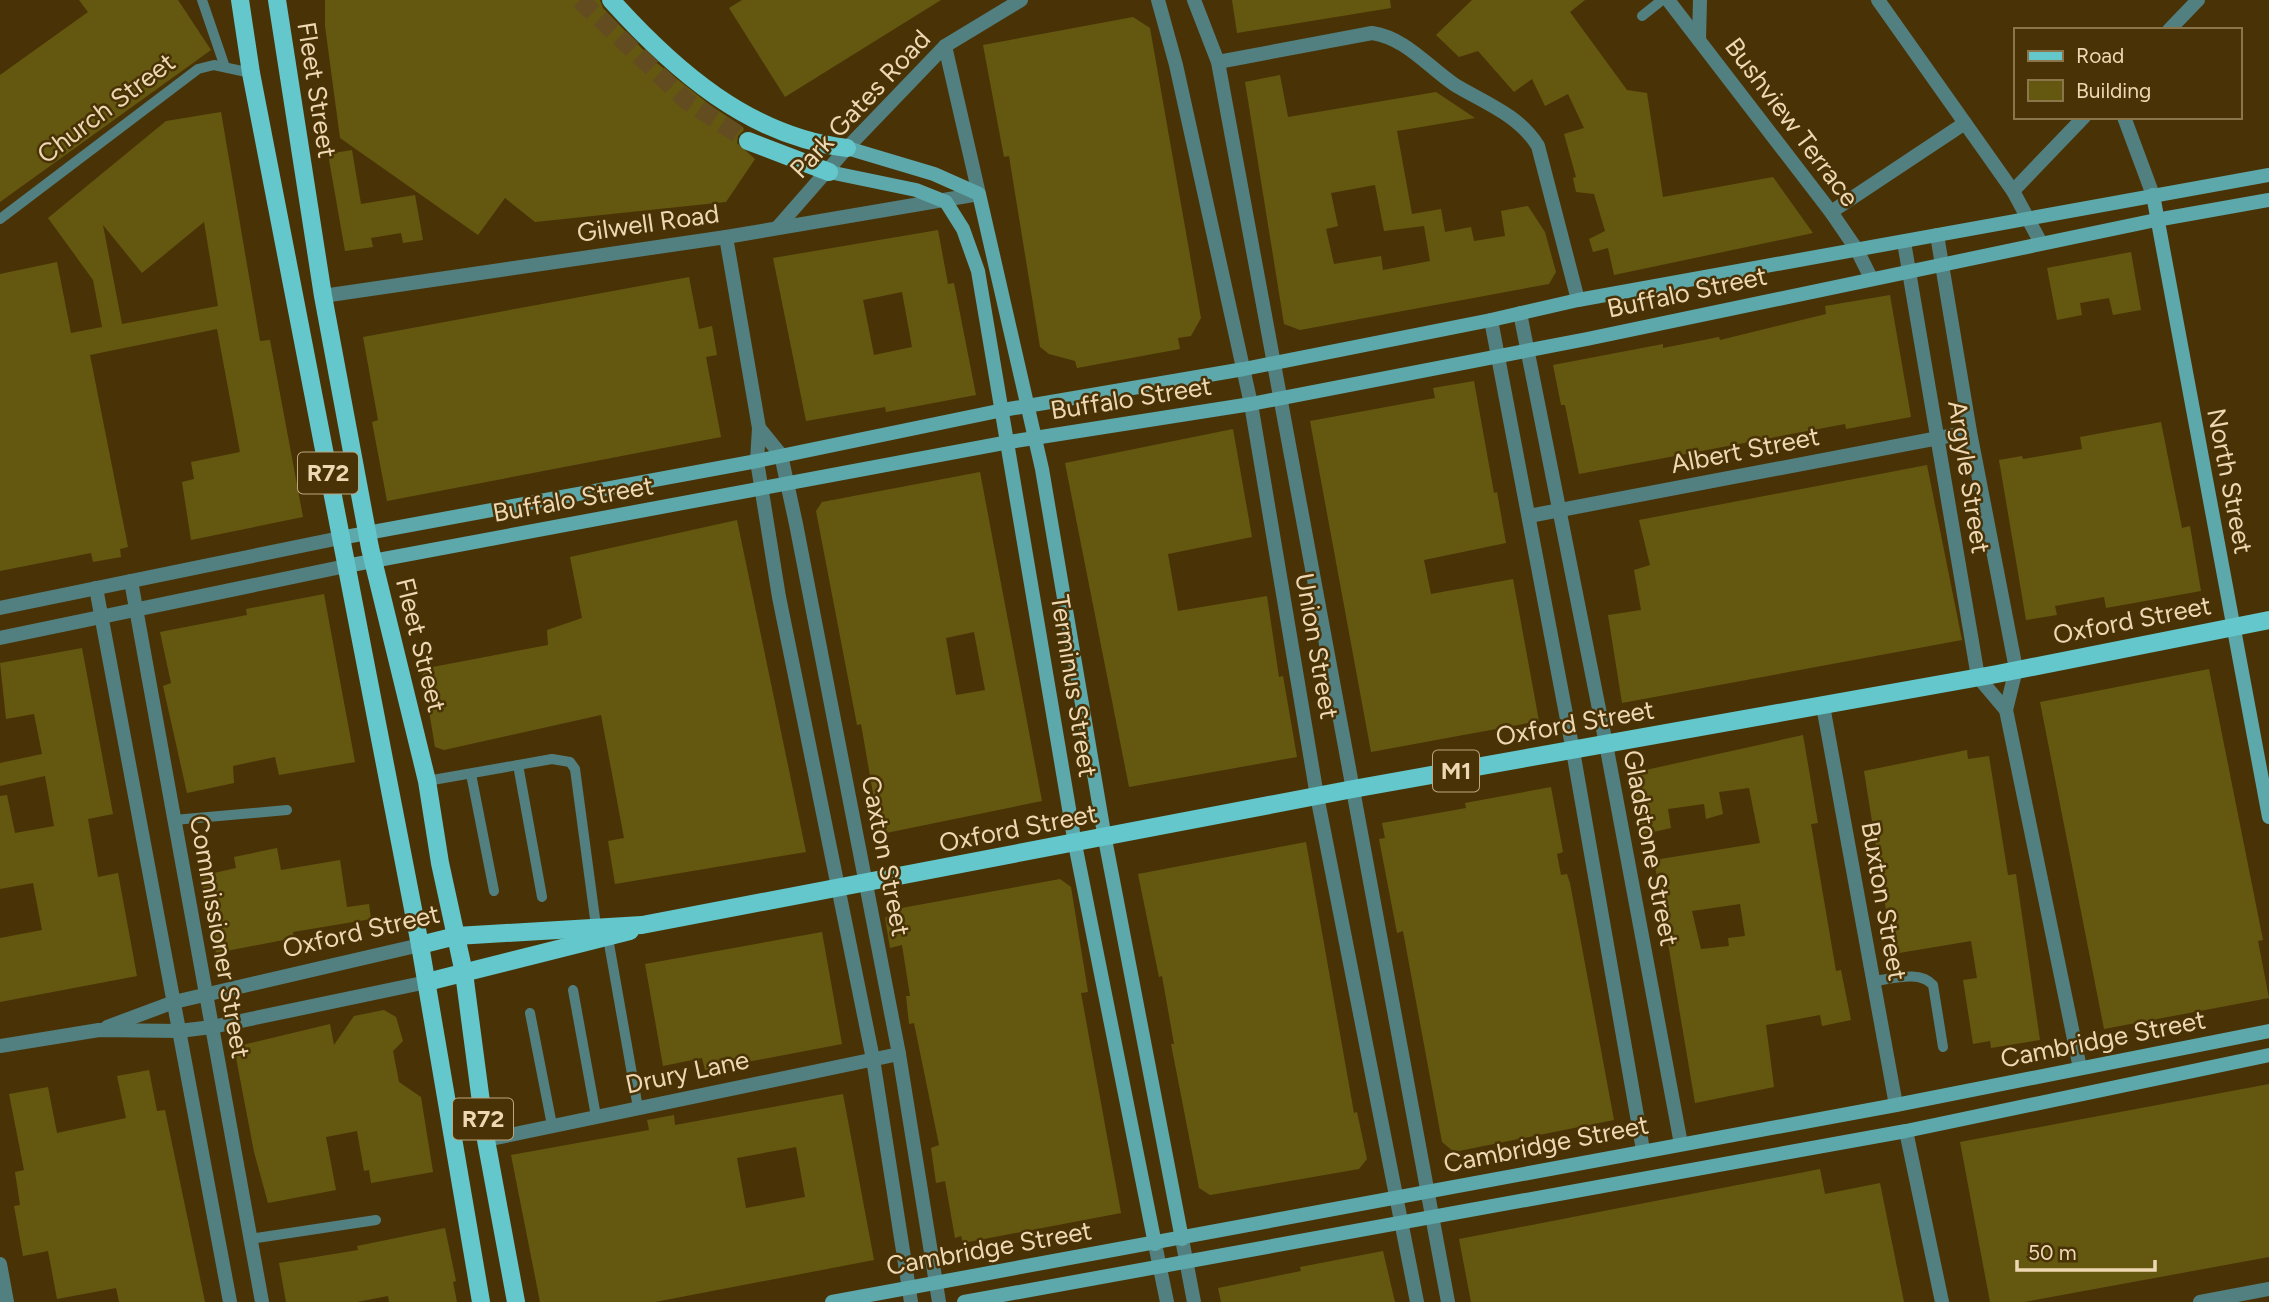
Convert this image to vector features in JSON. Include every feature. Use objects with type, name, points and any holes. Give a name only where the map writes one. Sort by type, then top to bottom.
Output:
[{"type":"main road","name":"Fleet Street","points":[[277,0],[324,296],[367,532],[427,781],[464,973],[486,1140],[516,1302]]},
{"type":"main road","points":[[611,0],[676,64],[750,118],[783,134],[820,145],[847,148]]},
{"type":"main road","name":"R72","points":[[240,1],[251,73],[420,945],[481,1302]]},
{"type":"main road","points":[[748,141],[829,172]]},
{"type":"main road","name":"Oxford Street","points":[[426,982],[602,932],[1105,839],[1353,789],[1978,677],[2269,620]]},
{"type":"main road","name":"Oxford Street","points":[[420,945],[456,936],[602,932]]},
{"type":"street","name":"Park Gates Road","points":[[777,228],[829,172],[847,148],[945,46],[1021,0]]},
{"type":"street","name":"Union Street","points":[[1158,0],[1177,65],[1251,404],[1317,796],[1416,1302]]},
{"type":"street","name":"Union Street","points":[[1194,0],[1218,62],[1448,1302]]},
{"type":"street","name":"Bushview Terrace","points":[[1668,0],[1831,212],[1857,250],[1871,278]]},
{"type":"street","points":[[1699,40],[1700,0]]},
{"type":"street","points":[[2171,28],[2198,0]]},
{"type":"street","points":[[1881,1],[2013,191],[2041,243]]},
{"type":"street","points":[[1218,62],[1359,34],[1384,35],[1406,46],[1455,84],[1510,116],[1531,135],[1538,146],[1578,300]]},
{"type":"street","name":"Terminus Street","points":[[945,46],[1035,438],[1105,839],[1194,1302]]},
{"type":"street","points":[[2013,191],[2082,119]]},
{"type":"street","points":[[2125,119],[2153,195]]},
{"type":"street","points":[[1831,212],[1965,123]]},
{"type":"street","points":[[847,148],[924,171],[979,194]]},
{"type":"street","points":[[829,172],[916,190],[946,202]]},
{"type":"street","name":"Buffalo Street","points":[[0,608],[367,532],[757,461],[1028,405],[1244,369],[1578,300],[2269,174]]},
{"type":"street","name":"Gilwell Road","points":[[324,296],[726,237],[946,202],[979,194]]},
{"type":"street","name":"North Street","points":[[2153,195],[2269,817]]},
{"type":"street","name":"Buffalo Street","points":[[0,638],[373,560],[1009,442],[1251,404],[1528,350],[1871,278],[1909,273],[2041,243],[2269,200]]},
{"type":"street","name":"Terminus Street","points":[[946,202],[971,246],[1009,442],[1075,844],[1167,1302]]},
{"type":"street","name":"Argyle Street","points":[[1937,235],[1970,432],[2016,669],[2006,710],[2080,1068]]},
{"type":"street","name":"Caxton Street","points":[[726,237],[759,428],[757,461],[779,597],[836,890],[873,1059],[910,1295]]},
{"type":"street","name":"Argyle Street","points":[[1904,242],[1978,677],[2006,710]]},
{"type":"street","name":"Gladstone Street","points":[[1520,313],[1606,744],[1681,1144]]},
{"type":"street","points":[[1491,320],[1573,751],[1643,1150]]},
{"type":"street","name":"Caxton Street","points":[[759,428],[781,455],[899,1054],[939,1302]]},
{"type":"street","name":"Albert Street","points":[[1529,516],[1970,432]]},
{"type":"street","name":"Commissioner Street","points":[[131,581],[262,1302]]},
{"type":"street","points":[[96,588],[230,1302]]},
{"type":"street","name":"Buxton Street","points":[[1823,706],[1896,1105]]},
{"type":"street","name":"Oxford Street","points":[[99,1030],[173,1002],[420,945]]},
{"type":"street","name":"Oxford Street","points":[[0,1046],[99,1030],[179,1031],[212,1027],[426,982]]},
{"type":"street","name":"Cambridge Street","points":[[832,1302],[910,1295],[936,1282],[1155,1244],[1397,1196],[1896,1105],[2269,1031]]},
{"type":"street","name":"Drury Lane","points":[[486,1140],[899,1054]]},
{"type":"street","name":"Cambridge Street","points":[[964,1302],[1906,1131],[2269,1055]]},
{"type":"street","points":[[1906,1131],[1942,1302]]},
{"type":"street","points":[[0,1264],[7,1302]]},
{"type":"street","points":[[2200,1302],[2269,1289]]},
{"type":"lane","points":[[202,0],[225,67]]},
{"type":"lane","points":[[1642,16],[1662,0]]},
{"type":"lane","name":"Church Street","points":[[0,219],[198,69],[214,65],[251,73]]},
{"type":"lane","points":[[427,781],[552,759],[570,762],[575,769],[602,932],[638,1108]]},
{"type":"lane","points":[[518,765],[542,897]]},
{"type":"lane","points":[[471,774],[494,891]]},
{"type":"lane","points":[[174,820],[287,810]]},
{"type":"lane","points":[[1874,981],[1915,976],[1928,980],[1933,985],[1943,1047]]},
{"type":"lane","points":[[573,990],[596,1116]]},
{"type":"lane","points":[[530,1013],[552,1125]]},
{"type":"lane","points":[[250,1238],[376,1220]]},
{"type":"building","points":[[79,0],[178,0],[211,50],[0,202],[0,75],[88,12]]},
{"type":"building","points":[[325,0],[600,0],[603,8],[653,60],[743,127],[737,143],[755,159],[726,202],[535,222],[505,198],[478,235],[340,138],[325,26]]},
{"type":"building","points":[[742,0],[941,0],[785,97],[729,8]]},
{"type":"building","points":[[1232,0],[1390,0],[1391,8],[1237,33]]},
{"type":"building","points":[[1472,0],[1585,0],[1570,12],[1627,90],[1647,93],[1663,197],[1773,177],[1813,233],[1614,275],[1608,248],[1593,252],[1589,239],[1605,231],[1594,194],[1576,192],[1573,178],[1576,177],[1564,134],[1584,128],[1568,94],[1545,106],[1532,79],[1514,92],[1478,51],[1459,57],[1436,35]]},
{"type":"building","points":[[1133,17],[1150,28],[1201,318],[1191,336],[1178,338],[1180,349],[1077,368],[1075,361],[1049,354],[1040,347],[1009,156],[1004,157],[983,45]]},
{"type":"building","points":[[1280,75],[1288,117],[1436,92],[1475,118],[1397,131],[1412,214],[1441,209],[1445,232],[1471,227],[1474,241],[1505,236],[1501,211],[1528,206],[1545,232],[1556,272],[1549,284],[1300,330],[1284,324],[1245,82]],"holes":[[[1375,185],[1384,231],[1424,226],[1430,261],[1383,270],[1381,256],[1334,264],[1326,229],[1338,226],[1331,193]]]},
{"type":"building","points":[[221,112],[260,341],[270,340],[303,517],[191,540],[182,482],[194,479],[191,462],[240,452],[217,329],[90,355],[128,547],[120,549],[121,557],[93,562],[91,553],[0,571],[0,274],[57,262],[71,333],[102,327],[93,280],[48,218],[166,121]],"holes":[[[204,222],[218,306],[122,324],[103,225],[142,273]]]},
{"type":"building","points":[[352,150],[361,204],[415,195],[423,240],[403,243],[401,233],[371,238],[373,247],[345,251],[328,154]]},
{"type":"building","points":[[938,230],[948,284],[954,283],[976,395],[886,412],[885,407],[806,421],[773,258]],"holes":[[[902,292],[912,347],[874,355],[863,300]]]},
{"type":"building","points":[[2131,252],[2141,310],[2113,315],[2109,298],[2080,303],[2082,315],[2057,320],[2047,268]]},
{"type":"building","points":[[689,277],[699,329],[712,326],[717,355],[706,357],[721,437],[387,501],[372,422],[378,420],[363,337]]},
{"type":"building","points":[[1890,295],[1911,417],[1846,429],[1845,424],[1579,474],[1565,405],[1561,405],[1553,365],[1663,344],[1663,348],[1719,337],[1720,340],[1826,314],[1825,306]]},
{"type":"building","points":[[1474,381],[1506,543],[1424,560],[1431,594],[1513,579],[1539,721],[1371,752],[1310,421],[1435,398],[1433,388]]},
{"type":"building","points":[[2161,422],[2182,528],[2190,526],[2201,591],[2106,608],[2104,597],[2055,606],[2057,615],[2026,620],[1999,460],[2022,456],[2023,459],[2082,449],[2080,437]]},
{"type":"building","points":[[1233,429],[1252,537],[1168,554],[1178,611],[1267,596],[1279,677],[1283,676],[1297,757],[1129,787],[1065,463]]},
{"type":"building","points":[[1927,465],[1962,640],[1622,703],[1608,615],[1641,610],[1634,570],[1650,565],[1639,520]]},
{"type":"building","points":[[980,472],[1042,801],[886,833],[879,828],[861,724],[857,725],[816,511],[822,502]],"holes":[[[974,632],[985,690],[956,695],[946,638]]]},
{"type":"building","points":[[737,520],[806,852],[615,884],[608,841],[624,838],[601,715],[444,750],[435,747],[422,669],[548,645],[547,630],[582,618],[570,557]]},
{"type":"building","points":[[324,594],[355,762],[279,775],[275,757],[233,766],[234,783],[187,793],[163,686],[171,683],[160,632],[247,615],[246,609]]},
{"type":"building","points":[[82,648],[113,814],[88,819],[98,877],[118,873],[137,976],[0,1002],[0,938],[42,930],[33,883],[0,889],[0,796],[7,795],[15,833],[54,826],[45,776],[0,786],[0,763],[42,754],[34,714],[6,719],[0,663]]},
{"type":"building","points":[[2209,669],[2263,940],[2258,941],[2269,998],[2104,1029],[2040,702]]},
{"type":"building","points":[[1803,735],[1818,823],[1811,824],[1836,971],[1841,970],[1851,1020],[1822,1026],[1820,1015],[1766,1025],[1774,1087],[1695,1103],[1654,860],[1760,843],[1749,788],[1719,792],[1723,814],[1706,819],[1704,804],[1668,809],[1671,828],[1640,835],[1628,774]],"holes":[[[1740,904],[1745,936],[1728,938],[1729,946],[1701,949],[1692,911]]]},
{"type":"building","points":[[1967,750],[1968,759],[1989,756],[2008,875],[2016,874],[2040,1040],[1991,1048],[1990,1041],[1973,1044],[1963,980],[1977,978],[1971,941],[1893,954],[1864,771]]},
{"type":"building","points":[[1551,787],[1563,852],[1557,854],[1561,875],[1567,874],[1570,883],[1614,1120],[1454,1152],[1442,1142],[1403,931],[1397,933],[1379,839],[1385,838],[1382,823],[1466,808],[1465,803]]},
{"type":"building","points":[[1306,842],[1354,1113],[1357,1112],[1367,1159],[1359,1169],[1210,1195],[1199,1188],[1171,1044],[1174,1044],[1162,976],[1159,977],[1138,874]]},
{"type":"building","points":[[277,848],[281,870],[340,860],[347,907],[369,904],[371,919],[293,932],[294,938],[216,953],[201,876],[236,868],[234,857]]},
{"type":"building","points":[[1060,879],[1071,887],[1088,992],[1081,993],[1121,1213],[963,1243],[961,1236],[955,1238],[945,1181],[936,1183],[931,1148],[939,1145],[914,1023],[909,1024],[906,996],[910,996],[902,945],[890,948],[885,918],[896,909]]},
{"type":"building","points":[[822,932],[842,1044],[705,1070],[702,1058],[663,1066],[645,964]]},
{"type":"building","points":[[384,1010],[396,1017],[403,1041],[393,1051],[399,1082],[421,1097],[433,1172],[371,1183],[369,1170],[364,1171],[357,1131],[326,1137],[336,1190],[268,1203],[254,1152],[234,1047],[330,1024],[334,1045],[354,1016]]},
{"type":"building","points":[[149,1070],[157,1111],[165,1110],[205,1302],[119,1302],[116,1288],[57,1299],[48,1251],[23,1256],[14,1206],[20,1205],[15,1172],[24,1170],[9,1094],[48,1087],[57,1133],[126,1118],[117,1076]]},
{"type":"building","points":[[2269,1084],[2269,1257],[2024,1302],[1990,1302],[1960,1142]]},
{"type":"building","points":[[843,1094],[874,1260],[655,1302],[540,1302],[511,1155],[649,1130],[647,1120],[674,1115],[675,1125]],"holes":[[[796,1147],[805,1197],[746,1208],[737,1158]]]},
{"type":"building","points":[[1820,1169],[1825,1194],[1880,1183],[1904,1302],[1471,1302],[1459,1239]]},
{"type":"building","points":[[445,1228],[456,1281],[453,1282],[457,1302],[389,1302],[388,1296],[357,1302],[286,1302],[279,1263],[358,1250],[357,1246]]},
{"type":"building","points":[[1383,1251],[1395,1302],[1221,1302],[1218,1288],[1301,1271],[1300,1267]]},
{"type":"tunnel","points":[[580,0],[687,101],[748,141]]}]
